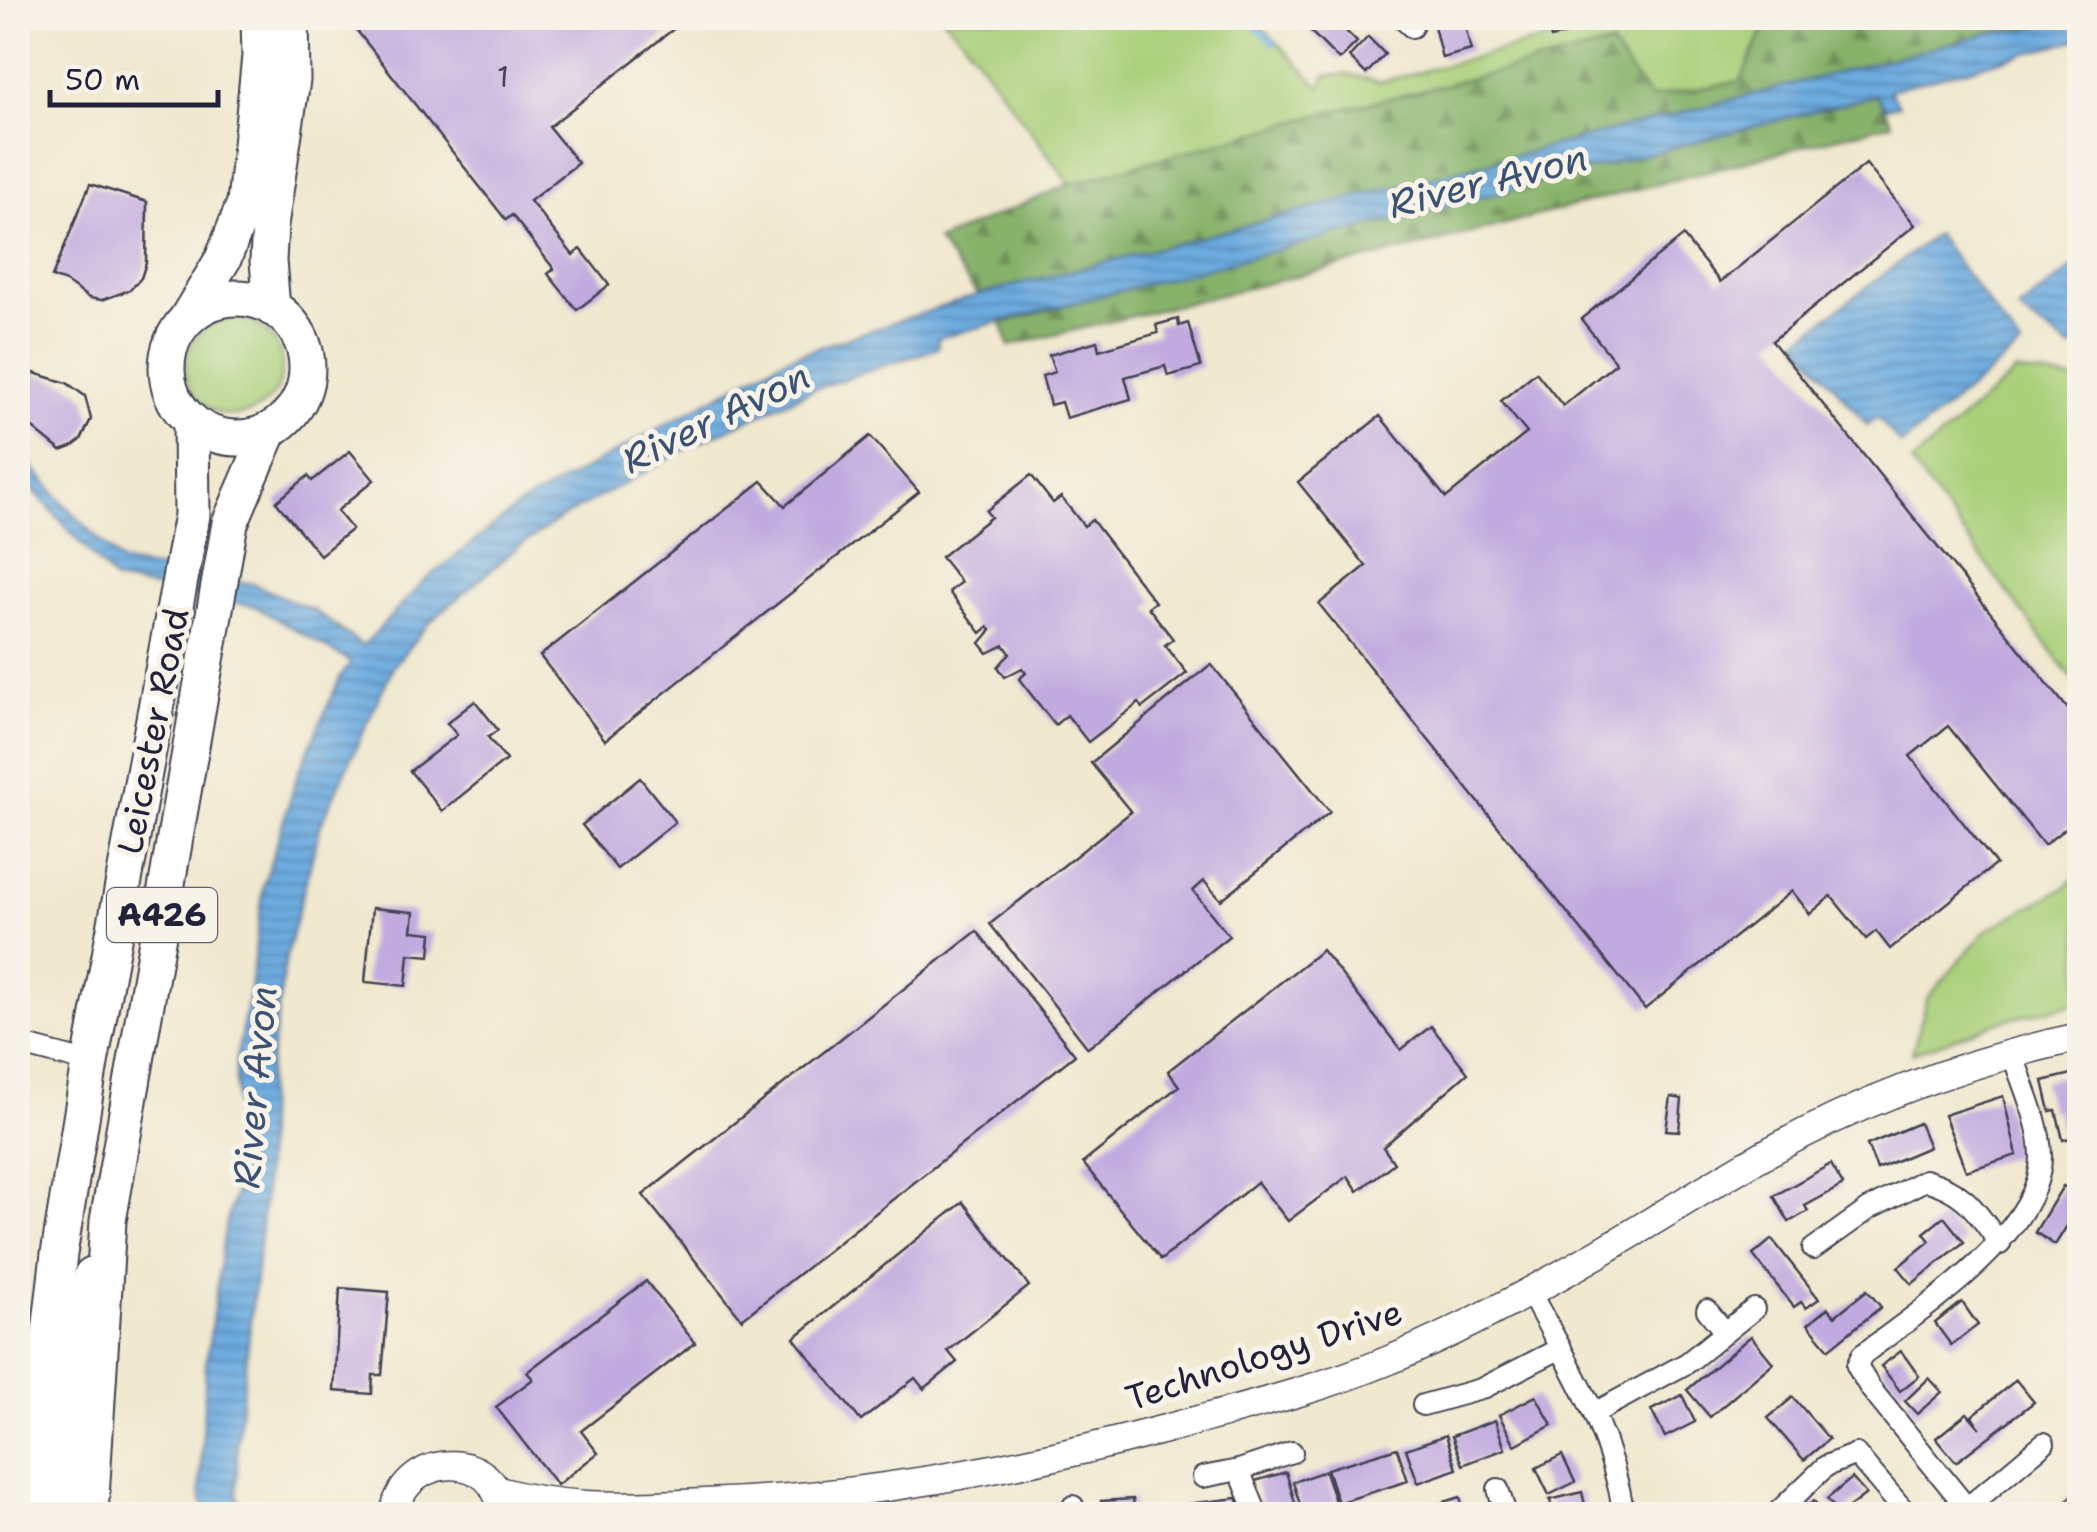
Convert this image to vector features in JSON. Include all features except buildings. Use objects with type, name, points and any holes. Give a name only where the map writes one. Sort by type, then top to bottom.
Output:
[{"type":"highway","points":[[186,320],[214,302],[235,298],[272,308],[286,318],[300,337],[308,369],[298,404],[280,424],[240,438],[213,434],[191,422],[176,403],[169,384],[168,359],[173,340],[222,259],[245,203],[260,56],[259,18]]},
{"type":"highway","points":[[272,308],[268,261],[292,80],[291,18]]},
{"type":"highway","name":"Leicester Road","points":[[29,1514],[59,1254],[90,1063],[192,515],[191,422]]},
{"type":"highway","name":"Leicester Road","points":[[90,1514],[108,1221],[230,524],[270,430]]},
{"type":"highway","points":[[57,1514],[79,1320],[108,1221]]},
{"type":"street","name":"Technology Drive","points":[[396,1505],[407,1482],[436,1465],[470,1469],[498,1502],[550,1504],[576,1511],[775,1508],[1064,1456],[1264,1402],[1386,1361],[1530,1292],[1745,1165],[1882,1097],[2012,1052],[2080,1037]]},
{"type":"street","points":[[18,1044],[90,1063]]},
{"type":"street","points":[[2012,1052],[2039,1132],[2042,1158],[2032,1197],[2000,1244],[1862,1355],[1858,1366],[1870,1388],[1970,1511],[2044,1443]]},
{"type":"street","points":[[1813,1249],[1868,1209],[1924,1180],[1951,1188],[1976,1211],[2000,1244]]},
{"type":"street","points":[[1530,1292],[1596,1412],[1618,1474],[1624,1514]]},
{"type":"street","points":[[1596,1412],[1687,1363],[1754,1309]]},
{"type":"street","points":[[1707,1310],[1724,1332]]},
{"type":"street","points":[[1423,1405],[1481,1389],[1560,1348]]},
{"type":"street","points":[[1203,1478],[1292,1452]]},
{"type":"street","points":[[1776,1514],[1826,1466],[1856,1454],[1907,1514]]},
{"type":"street","points":[[1238,1470],[1257,1514]]},
{"type":"street","points":[[1498,1489],[1506,1514]]},
{"type":"street","points":[[366,1514],[396,1505]]},
{"type":"green space","points":[[943,18],[1254,18],[1320,87],[1326,76],[1348,74],[1379,82],[1630,18],[1769,18],[1740,81],[1650,98],[1326,113],[1070,184],[963,39]]},
{"type":"green space","points":[[1769,18],[2063,18],[2020,30],[1990,33],[978,295],[937,241],[1070,184],[1326,113],[1611,45],[1650,98],[1740,81]]},
{"type":"green space","points":[[1877,95],[1892,123],[1405,250],[1009,346],[1002,323],[1239,258]]},
{"type":"green space","points":[[234,319],[252,322],[268,333],[279,349],[279,385],[268,401],[252,412],[234,415],[216,412],[200,401],[189,385],[186,367],[189,349],[200,333],[216,322]]},
{"type":"green space","points":[[2016,372],[2073,380],[2079,387],[2079,688],[1911,463]]},
{"type":"green space","points":[[2079,874],[2079,1003],[2005,1020],[1912,1053],[1928,997],[1987,930],[2064,888]]},
{"type":"water","name":"River Avon","points":[[2063,18],[2079,18],[2079,39],[1890,90],[1899,105],[1885,108],[1876,95],[938,338],[938,348],[814,389],[694,445],[563,517],[514,550],[428,624],[393,667],[321,824],[286,957],[267,1082],[264,1199],[237,1443],[241,1514],[206,1514],[200,1492],[206,1365],[225,1228],[236,1190],[236,1059],[264,884],[299,771],[340,678],[351,662],[254,606],[115,581],[18,473],[18,449],[64,504],[122,563],[253,584],[313,610],[363,646],[423,582],[520,505],[786,358],[978,295],[1990,33],[2020,30]]},
{"type":"water","points":[[1936,234],[2021,347],[1901,445],[1877,417],[1867,425],[1797,341]]},
{"type":"water","points":[[2079,263],[2079,343],[2071,349],[2018,310]]},
{"type":"waterway","points":[[1247,18],[1274,43]]}]
